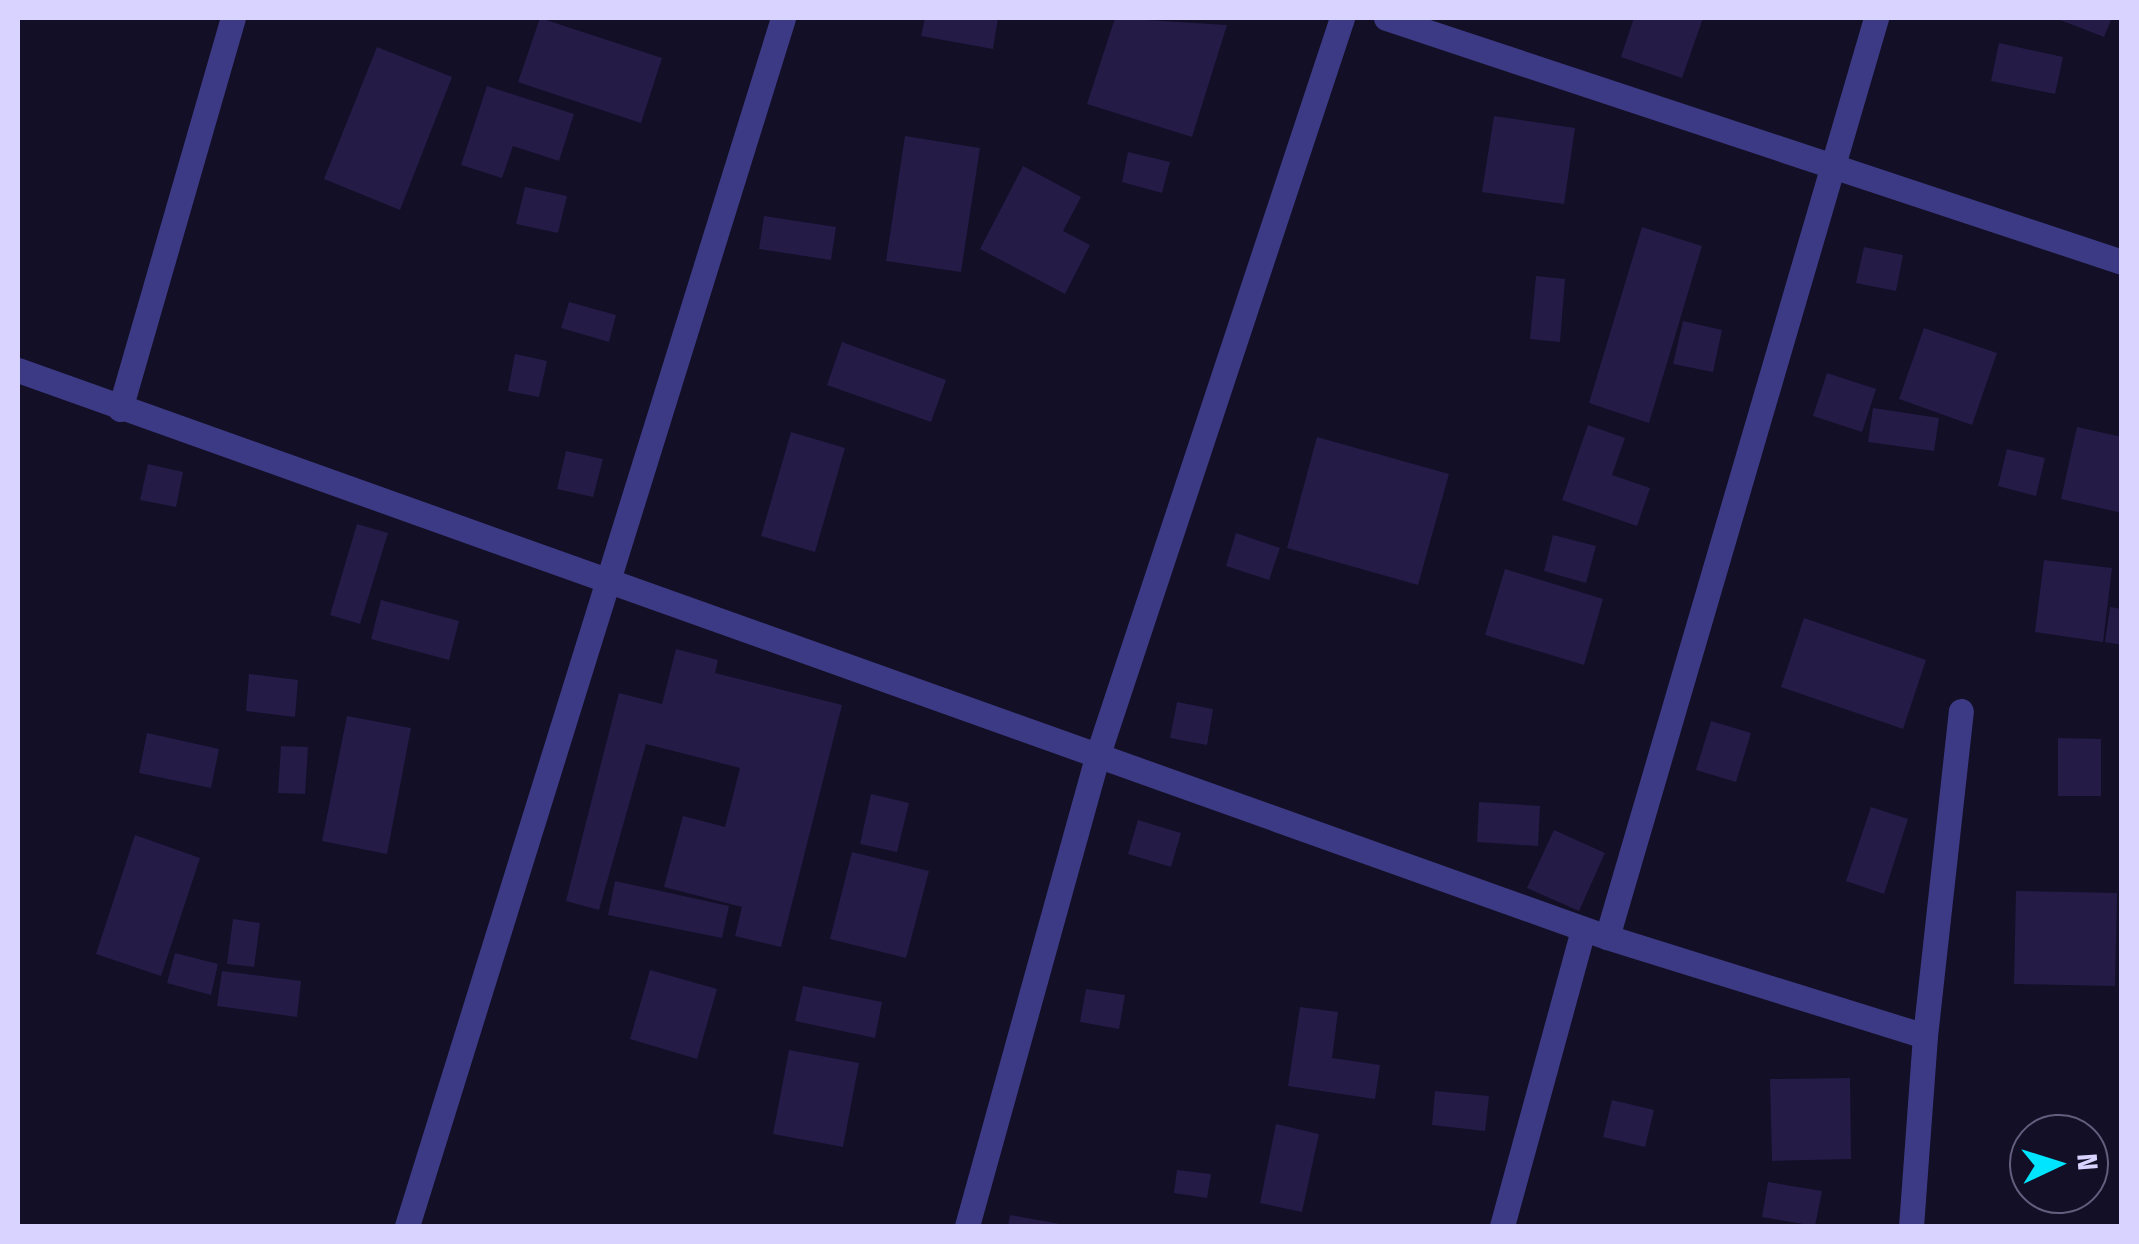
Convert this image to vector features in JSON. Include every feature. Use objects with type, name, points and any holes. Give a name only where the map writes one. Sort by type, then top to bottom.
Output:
[{"type":"street","points":[[120,409],[234,18]]},
{"type":"street","points":[[407,1226],[613,588],[783,18]]},
{"type":"street","points":[[967,1226],[1099,751],[1342,18]]},
{"type":"street","points":[[1386,18],[1831,170],[2122,262]]},
{"type":"street","points":[[1502,1226],[1876,18]]},
{"type":"street","points":[[18,370],[613,588],[1099,751],[1595,933],[1924,1036]]},
{"type":"street","points":[[1912,1226],[1924,1036],[1961,712]]},
{"type":"building","points":[[540,18],[662,58],[641,123],[518,82]]},
{"type":"building","points":[[925,18],[998,18],[993,49],[921,36]]},
{"type":"building","points":[[1115,18],[1227,25],[1192,137],[1087,104]]},
{"type":"building","points":[[1634,18],[1703,18],[1682,78],[1621,57]]},
{"type":"building","points":[[2055,18],[2112,18],[2104,37]]},
{"type":"building","points":[[1999,43],[2063,57],[2055,94],[1991,81]]},
{"type":"building","points":[[377,47],[452,77],[400,210],[324,179]]},
{"type":"building","points":[[487,86],[574,114],[559,161],[513,146],[502,178],[461,165]]},
{"type":"building","points":[[1494,116],[1575,128],[1564,204],[1482,192]]},
{"type":"building","points":[[905,136],[980,148],[961,272],[886,261]]},
{"type":"building","points":[[1128,152],[1170,162],[1162,193],[1122,182]]},
{"type":"building","points":[[1023,166],[1081,197],[1063,231],[1090,245],[1065,294],[980,249]]},
{"type":"building","points":[[525,187],[567,196],[558,233],[516,224]]},
{"type":"building","points":[[764,216],[836,227],[831,260],[759,249]]},
{"type":"building","points":[[1642,227],[1702,246],[1649,423],[1589,403]]},
{"type":"building","points":[[1864,247],[1903,255],[1896,291],[1856,283]]},
{"type":"building","points":[[1536,276],[1565,279],[1560,342],[1530,339]]},
{"type":"building","points":[[569,302],[616,315],[609,342],[561,328]]},
{"type":"building","points":[[1683,321],[1722,330],[1713,372],[1673,364]]},
{"type":"building","points":[[1924,328],[1997,353],[1972,425],[1899,399]]},
{"type":"building","points":[[842,342],[946,380],[931,422],[827,385]]},
{"type":"building","points":[[515,354],[547,361],[539,397],[508,391]]},
{"type":"building","points":[[1827,373],[1876,389],[1862,432],[1813,416]]},
{"type":"building","points":[[1873,408],[1939,418],[1934,451],[1868,442]]},
{"type":"building","points":[[1588,425],[1625,438],[1612,475],[1650,488],[1637,526],[1562,500]]},
{"type":"building","points":[[2077,427],[2122,437],[2122,513],[2061,499]]},
{"type":"building","points":[[791,432],[845,448],[815,552],[761,536]]},
{"type":"building","points":[[1317,437],[1449,474],[1418,585],[1287,548]]},
{"type":"building","points":[[2007,449],[2045,458],[2036,496],[1998,486]]},
{"type":"building","points":[[566,451],[603,459],[593,497],[557,489]]},
{"type":"building","points":[[148,464],[183,472],[176,507],[140,500]]},
{"type":"building","points":[[357,524],[388,533],[360,624],[330,615]]},
{"type":"building","points":[[1236,533],[1280,548],[1269,580],[1226,566]]},
{"type":"building","points":[[1553,535],[1596,546],[1586,583],[1544,571]]},
{"type":"building","points":[[2044,560],[2112,568],[2103,642],[2035,632]]},
{"type":"building","points":[[1505,569],[1603,599],[1584,665],[1485,635]]},
{"type":"building","points":[[381,600],[459,621],[449,660],[371,639]]},
{"type":"building","points":[[2110,607],[2122,609],[2122,645],[2105,642]]},
{"type":"building","points":[[1804,618],[1926,660],[1903,729],[1781,687]]},
{"type":"building","points":[[676,649],[718,660],[715,673],[842,705],[781,947],[735,936],[742,907],[664,887],[683,816],[725,827],[740,768],[646,744],[599,910],[566,901],[619,693],[662,704]]},
{"type":"building","points":[[249,674],[298,680],[295,717],[246,711]]},
{"type":"building","points":[[1177,702],[1213,709],[1207,745],[1170,738]]},
{"type":"building","points":[[347,716],[411,728],[387,854],[322,841]]},
{"type":"building","points":[[1711,721],[1751,733],[1736,782],[1696,770]]},
{"type":"building","points":[[147,733],[219,749],[211,788],[139,773]]},
{"type":"building","points":[[2058,738],[2101,739],[2101,796],[2058,796]]},
{"type":"building","points":[[281,746],[308,747],[305,794],[278,793]]},
{"type":"building","points":[[871,794],[909,803],[897,852],[860,844]]},
{"type":"building","points":[[1479,802],[1540,806],[1538,846],[1477,842]]},
{"type":"building","points":[[1871,807],[1908,819],[1884,894],[1846,881]]},
{"type":"building","points":[[1138,820],[1181,833],[1171,867],[1128,854]]},
{"type":"building","points":[[1554,830],[1605,853],[1579,911],[1527,888]]},
{"type":"building","points":[[135,835],[200,858],[161,976],[96,954]]},
{"type":"building","points":[[852,852],[929,871],[906,958],[830,939]]},
{"type":"building","points":[[615,881],[729,906],[722,938],[608,915]]},
{"type":"building","points":[[2016,891],[2117,893],[2115,986],[2014,984]]},
{"type":"building","points":[[233,919],[260,923],[254,967],[227,964]]},
{"type":"building","points":[[175,953],[218,964],[211,995],[167,983]]},
{"type":"building","points":[[650,970],[717,989],[697,1059],[630,1039]]},
{"type":"building","points":[[222,971],[301,981],[297,1017],[217,1006]]},
{"type":"building","points":[[803,986],[882,1002],[875,1038],[795,1021]]},
{"type":"building","points":[[1086,989],[1125,995],[1119,1029],[1080,1022]]},
{"type":"building","points":[[1300,1007],[1338,1012],[1332,1058],[1380,1065],[1375,1099],[1288,1086]]},
{"type":"building","points":[[789,1050],[859,1063],[843,1147],[773,1134]]},
{"type":"building","points":[[1850,1078],[1851,1159],[1772,1161],[1770,1079]]},
{"type":"building","points":[[1435,1091],[1489,1096],[1485,1131],[1432,1125]]},
{"type":"building","points":[[1612,1100],[1654,1110],[1645,1147],[1603,1137]]},
{"type":"building","points":[[1276,1124],[1319,1134],[1302,1212],[1260,1203]]},
{"type":"building","points":[[1177,1170],[1211,1174],[1207,1198],[1174,1193]]},
{"type":"building","points":[[1768,1182],[1822,1191],[1815,1226],[1762,1217]]},
{"type":"building","points":[[1010,1215],[1065,1225],[1065,1226],[1008,1226]]}]
